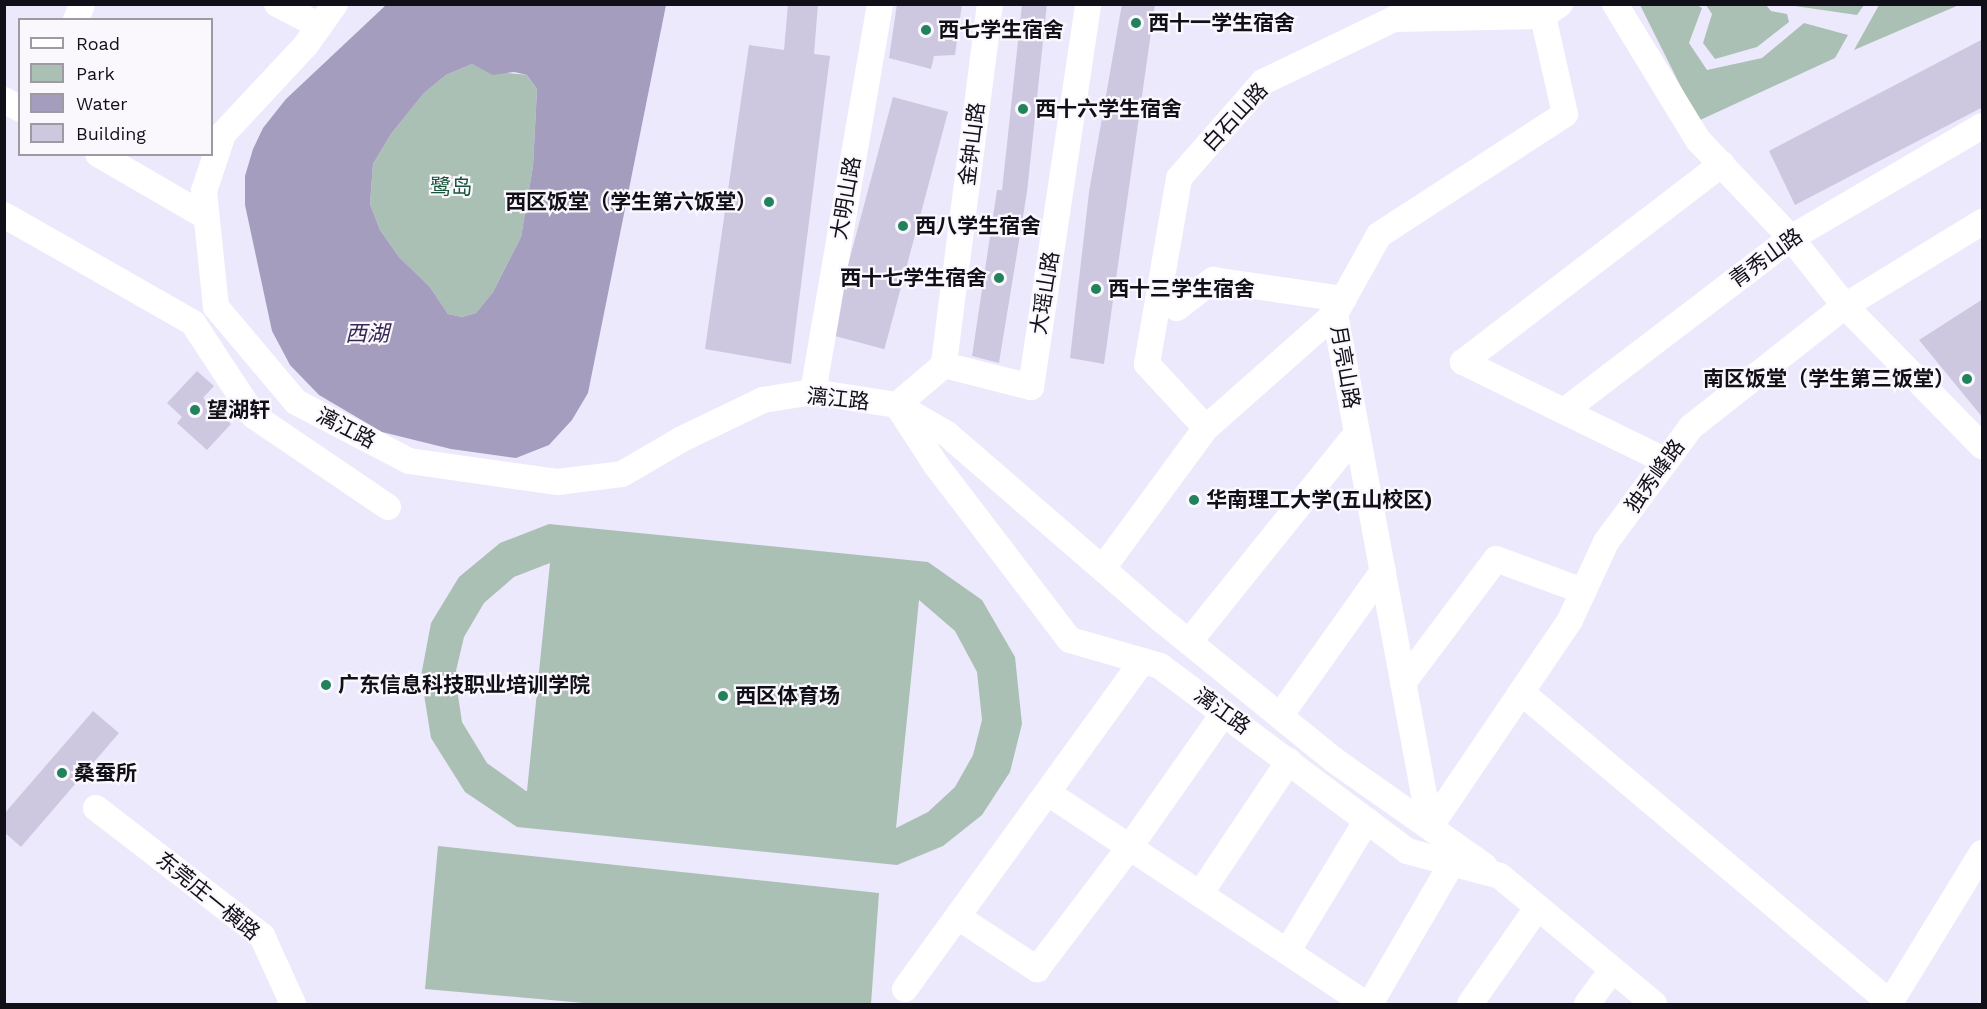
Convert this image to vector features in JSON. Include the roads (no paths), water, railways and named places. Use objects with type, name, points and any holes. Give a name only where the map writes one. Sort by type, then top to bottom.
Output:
[{"type":"street","points":[[76,18],[82,4]]},
{"type":"street","points":[[277,4],[320,26]]},
{"type":"street","name":"漓江路","points":[[334,4],[320,26],[223,134],[204,190],[216,307],[296,402],[410,461],[557,482],[622,474],[682,439],[764,400],[813,392],[897,405],[936,465],[1070,640],[1160,666],[1407,851],[1500,876],[1654,1005]]},
{"type":"street","name":"大明山路","points":[[813,392],[880,4]]},
{"type":"street","name":"金钟山路","points":[[944,365],[990,4]]},
{"type":"street","name":"大瑶山路","points":[[944,365],[1031,387],[1088,4]]},
{"type":"street","points":[[1616,4],[1698,140],[1791,238],[1845,306],[1983,446]]},
{"type":"street","name":"白石山路","points":[[1206,428],[1147,364],[1179,178],[1263,82],[1394,19],[1551,10]]},
{"type":"street","name":"月亮山路","points":[[1430,827],[1357,433],[1339,307],[1379,236],[1565,114],[1551,10]]},
{"type":"street","points":[[4,100],[18,108]]},
{"type":"street","name":"青秀山路","points":[[1564,411],[1791,238],[1983,126]]},
{"type":"street","points":[[101,156],[205,216]]},
{"type":"street","points":[[1666,462],[1463,362],[1722,164]]},
{"type":"street","points":[[4,215],[193,323],[254,416],[388,507]]},
{"type":"street","name":"独秀峰路","points":[[1430,827],[1570,620],[1606,542],[1691,427],[1845,306],[1983,222]]},
{"type":"street","points":[[1159,295],[1177,308],[1213,280],[1339,307]]},
{"type":"street","points":[[1103,568],[1206,428],[1339,307]]},
{"type":"street","points":[[944,365],[897,405],[947,434],[1189,642],[1334,760],[1500,876]]},
{"type":"street","points":[[1189,642],[1357,433]]},
{"type":"street","points":[[1403,682],[1496,559],[1583,591]]},
{"type":"street","points":[[1280,716],[1383,571]]},
{"type":"street","points":[[905,989],[1142,661]]},
{"type":"street","points":[[1521,692],[1890,1003],[1983,853]]},
{"type":"street","points":[[958,917],[1037,969],[1129,848],[1224,712]]},
{"type":"street","points":[[1200,894],[1289,761]]},
{"type":"street","points":[[1048,793],[1366,1005]]},
{"type":"street","name":"东莞庄一横路","points":[[96,808],[262,936],[293,1005]]},
{"type":"street","points":[[1287,952],[1367,820]]},
{"type":"street","points":[[1371,1005],[1452,863]]},
{"type":"street","points":[[1470,1005],[1538,907]]},
{"type":"street","points":[[1587,1005],[1612,970]]},
{"type":"water","name":"西湖","points":[[386,5],[666,5],[588,393],[572,420],[549,445],[516,458],[451,449],[382,432],[319,395],[290,365],[272,331],[245,205],[245,176],[253,149],[263,128],[286,99]],"holes":[[[472,64],[493,75],[514,72],[527,75],[537,89],[533,166],[521,237],[493,292],[476,313],[462,317],[448,314],[430,287],[399,257],[380,230],[370,204],[373,164],[391,134],[424,93],[446,75]]]},
{"type":"place","name":"西十一学生宿舍","points":[[1136,23]]},
{"type":"place","name":"西七学生宿舍","points":[[926,30]]},
{"type":"place","name":"西十六学生宿舍","points":[[1023,109]]},
{"type":"place","name":"西区饭堂（学生第六饭堂）","points":[[769,202]]},
{"type":"place","name":"西八学生宿舍","points":[[903,226]]},
{"type":"place","name":"西十七学生宿舍","points":[[999,278]]},
{"type":"place","name":"西十三学生宿舍","points":[[1096,289]]},
{"type":"place","name":"南区饭堂（学生第三饭堂）","points":[[1967,379]]},
{"type":"place","name":"望湖轩","points":[[195,410]]},
{"type":"place","name":"华南理工大学(五山校区)","points":[[1194,500]]},
{"type":"place","name":"广东信息科技职业培训学院","points":[[326,685]]},
{"type":"place","name":"西区体育场","points":[[723,696]]},
{"type":"place","name":"桑蚕所","points":[[62,773]]},
{"type":"park label","name":"鹭岛","points":[[451,187]]}]
